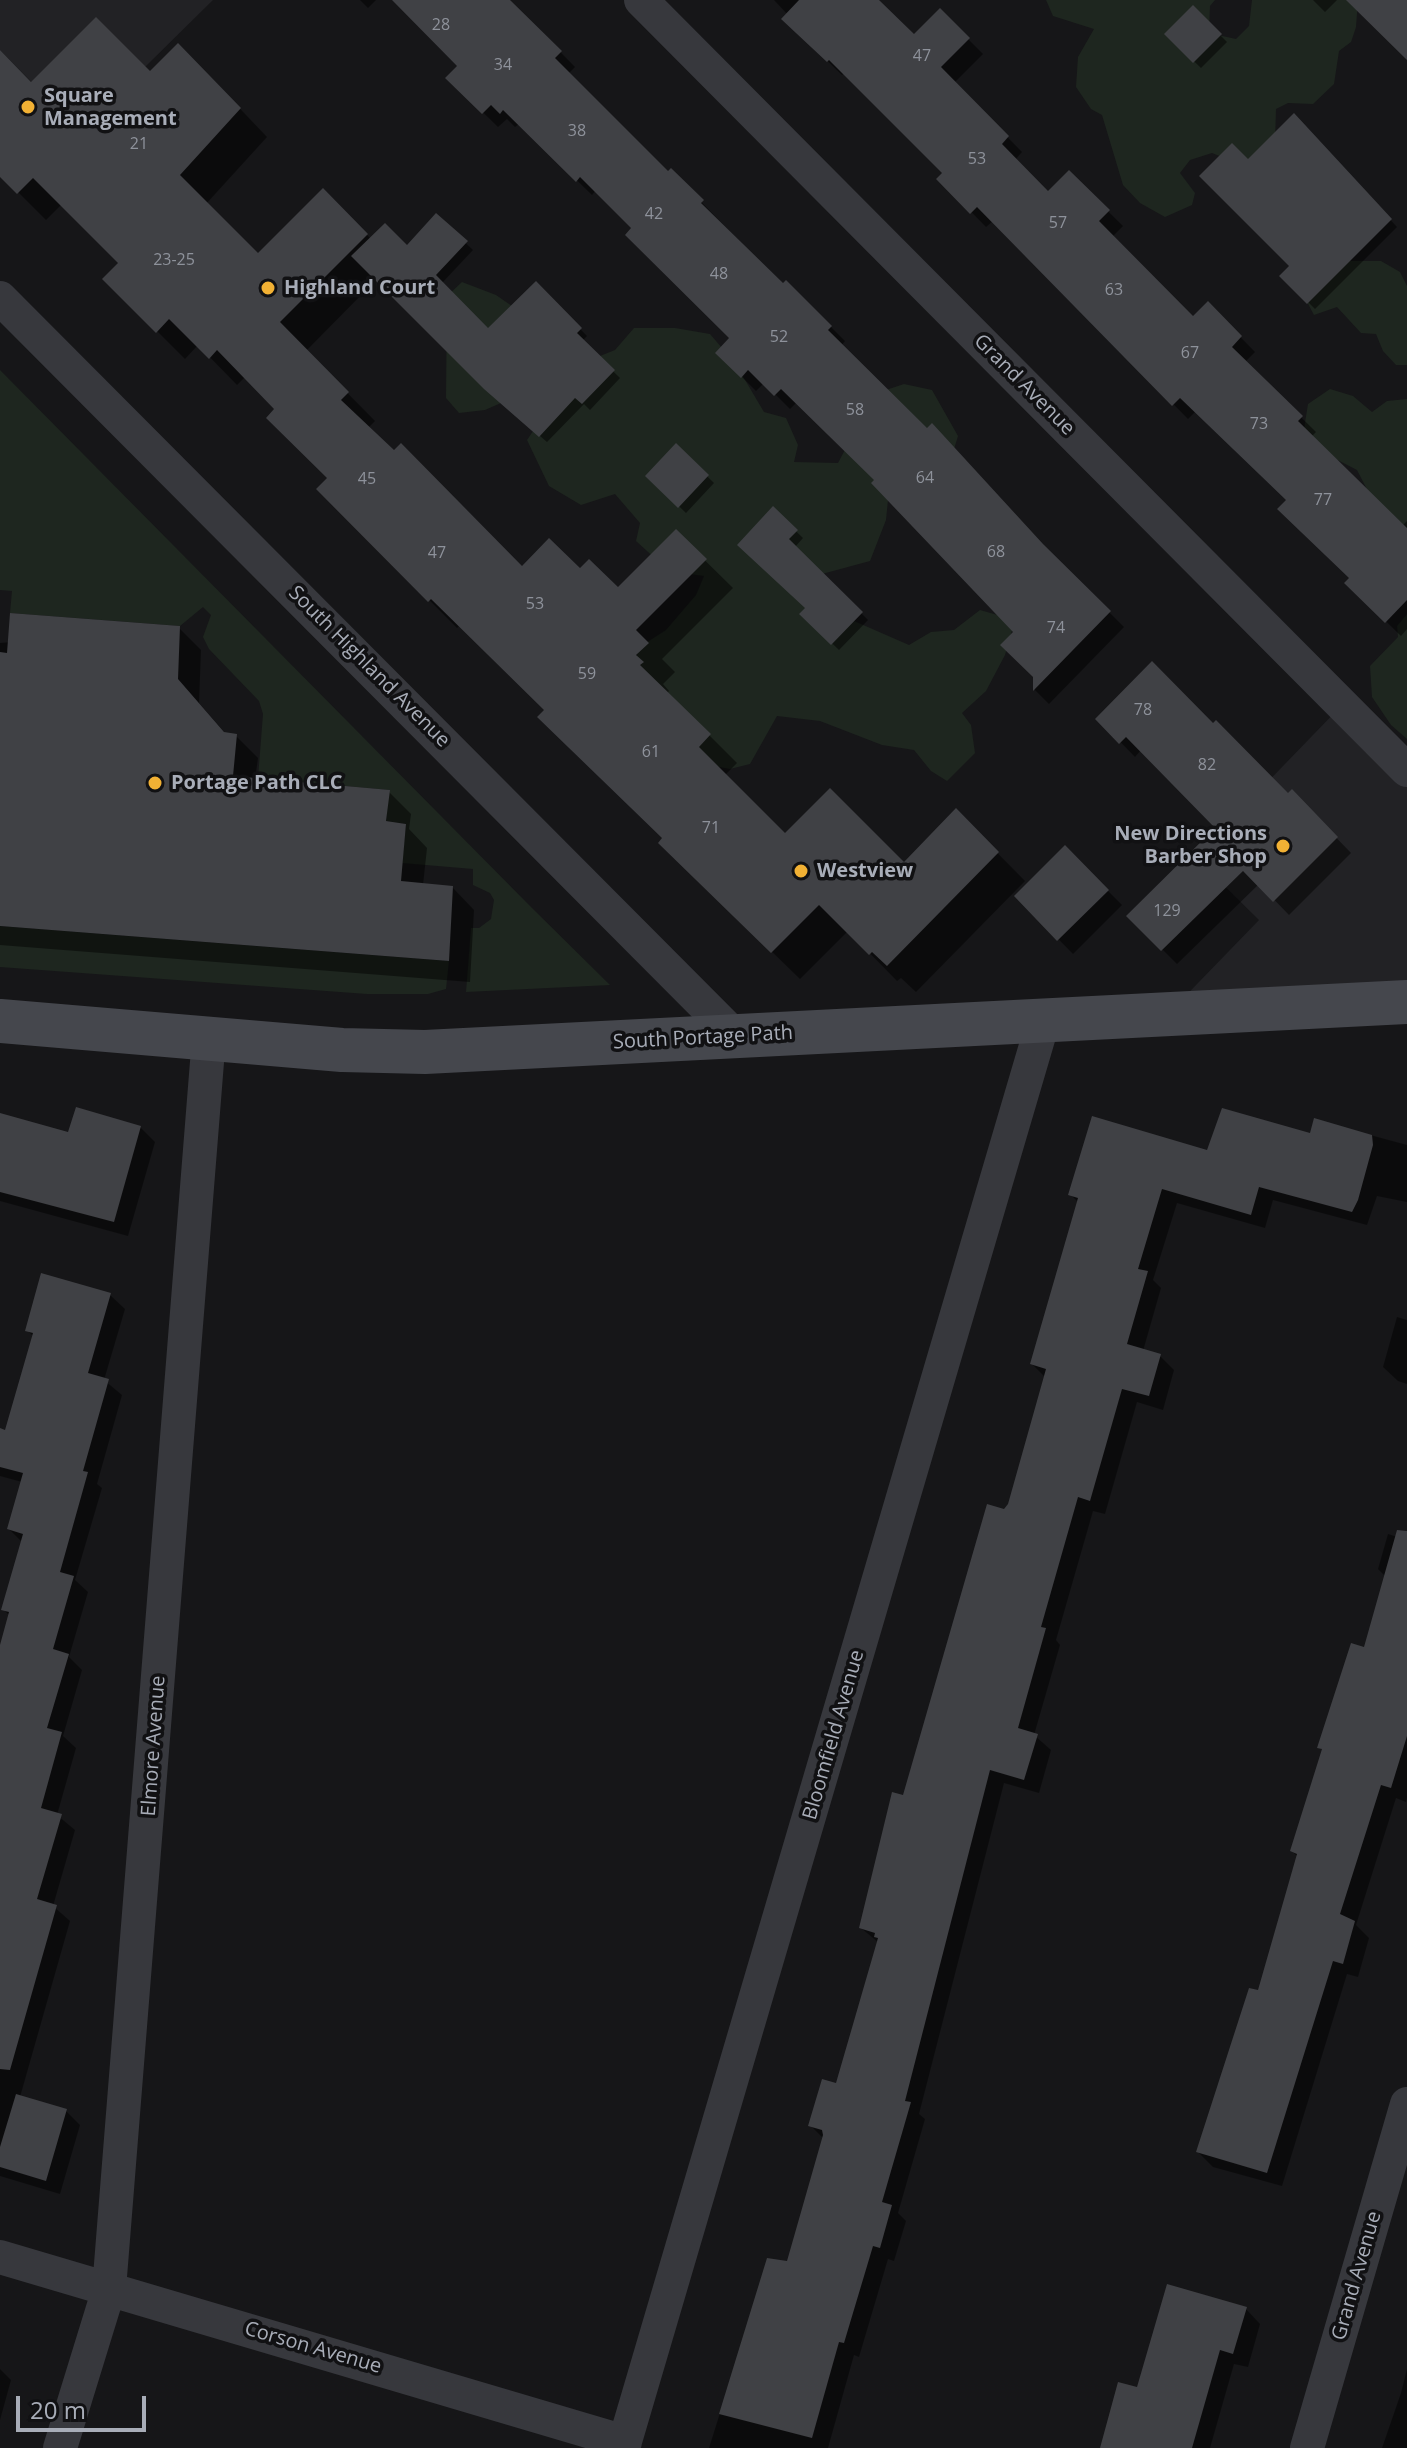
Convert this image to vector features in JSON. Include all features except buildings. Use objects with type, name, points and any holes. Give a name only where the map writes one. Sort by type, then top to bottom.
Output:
[{"type":"main road","name":"South Portage Path","points":[[0,1021],[342,1050],[425,1052],[1407,1002]]},
{"type":"street","name":"Grand Avenue","points":[[641,0],[1407,770]]},
{"type":"street","name":"South Highland Avenue","points":[[0,298],[736,1037]]},
{"type":"street","name":"Bloomfield Avenue","points":[[624,2445],[1043,1022]]},
{"type":"street","name":"Elmore Avenue","points":[[60,2448],[109,2289],[209,1037]]},
{"type":"street","name":"Grand Avenue","points":[[1307,2448],[1407,2104]]},
{"type":"street","name":"Corson Avenue","points":[[0,2257],[624,2445]]},
{"type":"shaded area","points":[[0,0],[213,0],[80,131],[0,50]]},
{"type":"shaded area","points":[[1046,0],[1215,0],[1210,6],[1209,33],[1236,39],[1249,26],[1252,0],[1358,0],[1356,27],[1351,42],[1339,51],[1334,84],[1313,104],[1288,103],[1276,109],[1275,142],[1263,163],[1237,163],[1212,153],[1190,160],[1180,173],[1195,193],[1192,205],[1165,217],[1140,203],[1123,185],[1102,115],[1091,109],[1076,87],[1078,57],[1094,29],[1053,16]]},
{"type":"shaded area","points":[[1348,261],[1381,261],[1400,272],[1407,286],[1407,365],[1396,365],[1383,351],[1376,334],[1361,333],[1337,307],[1314,315],[1306,300]]},
{"type":"shaded area","points":[[462,282],[496,295],[590,360],[615,350],[634,328],[675,328],[710,334],[735,363],[764,412],[786,418],[798,445],[794,462],[838,463],[874,394],[904,384],[932,390],[958,436],[948,469],[889,490],[886,520],[870,561],[822,574],[845,617],[909,645],[931,632],[954,630],[980,610],[1001,616],[1013,627],[1005,655],[986,691],[962,713],[971,725],[975,753],[947,781],[931,771],[914,750],[882,745],[820,721],[777,716],[750,764],[730,769],[703,764],[633,663],[641,646],[666,630],[696,595],[704,576],[681,573],[658,561],[636,541],[640,523],[615,494],[581,505],[549,486],[527,440],[544,415],[510,399],[485,410],[459,413],[446,398],[447,296]]},
{"type":"shaded area","points":[[0,370],[610,985],[466,992],[471,928],[479,928],[491,919],[494,900],[490,893],[473,885],[473,869],[402,863],[406,824],[386,821],[389,790],[258,778],[263,714],[259,701],[209,649],[203,637],[211,615],[203,607],[180,626],[10,613],[12,591],[0,590]]},
{"type":"shaded area","points":[[1330,389],[1353,396],[1372,412],[1387,401],[1407,399],[1407,539],[1373,501],[1357,470],[1322,452],[1304,429],[1308,404]]},
{"type":"shaded area","points":[[1407,614],[1407,739],[1391,725],[1372,697],[1370,666],[1398,637],[1397,626]]},
{"type":"shaded area","points":[[1342,705],[1407,770],[1407,1002],[1167,1015],[1259,920],[1195,857]]},
{"type":"shaded area","points":[[0,926],[449,961],[446,989],[428,994],[367,994],[0,967]]},
{"type":"place","name":"Square Management","points":[[28,107]]},
{"type":"place","name":"Highland Court","points":[[268,288]]},
{"type":"place","name":"Portage Path CLC","points":[[155,783]]},
{"type":"place","name":"New Directions Barber Shop","points":[[1283,846]]},
{"type":"place","name":"Westview","points":[[801,871]]}]
